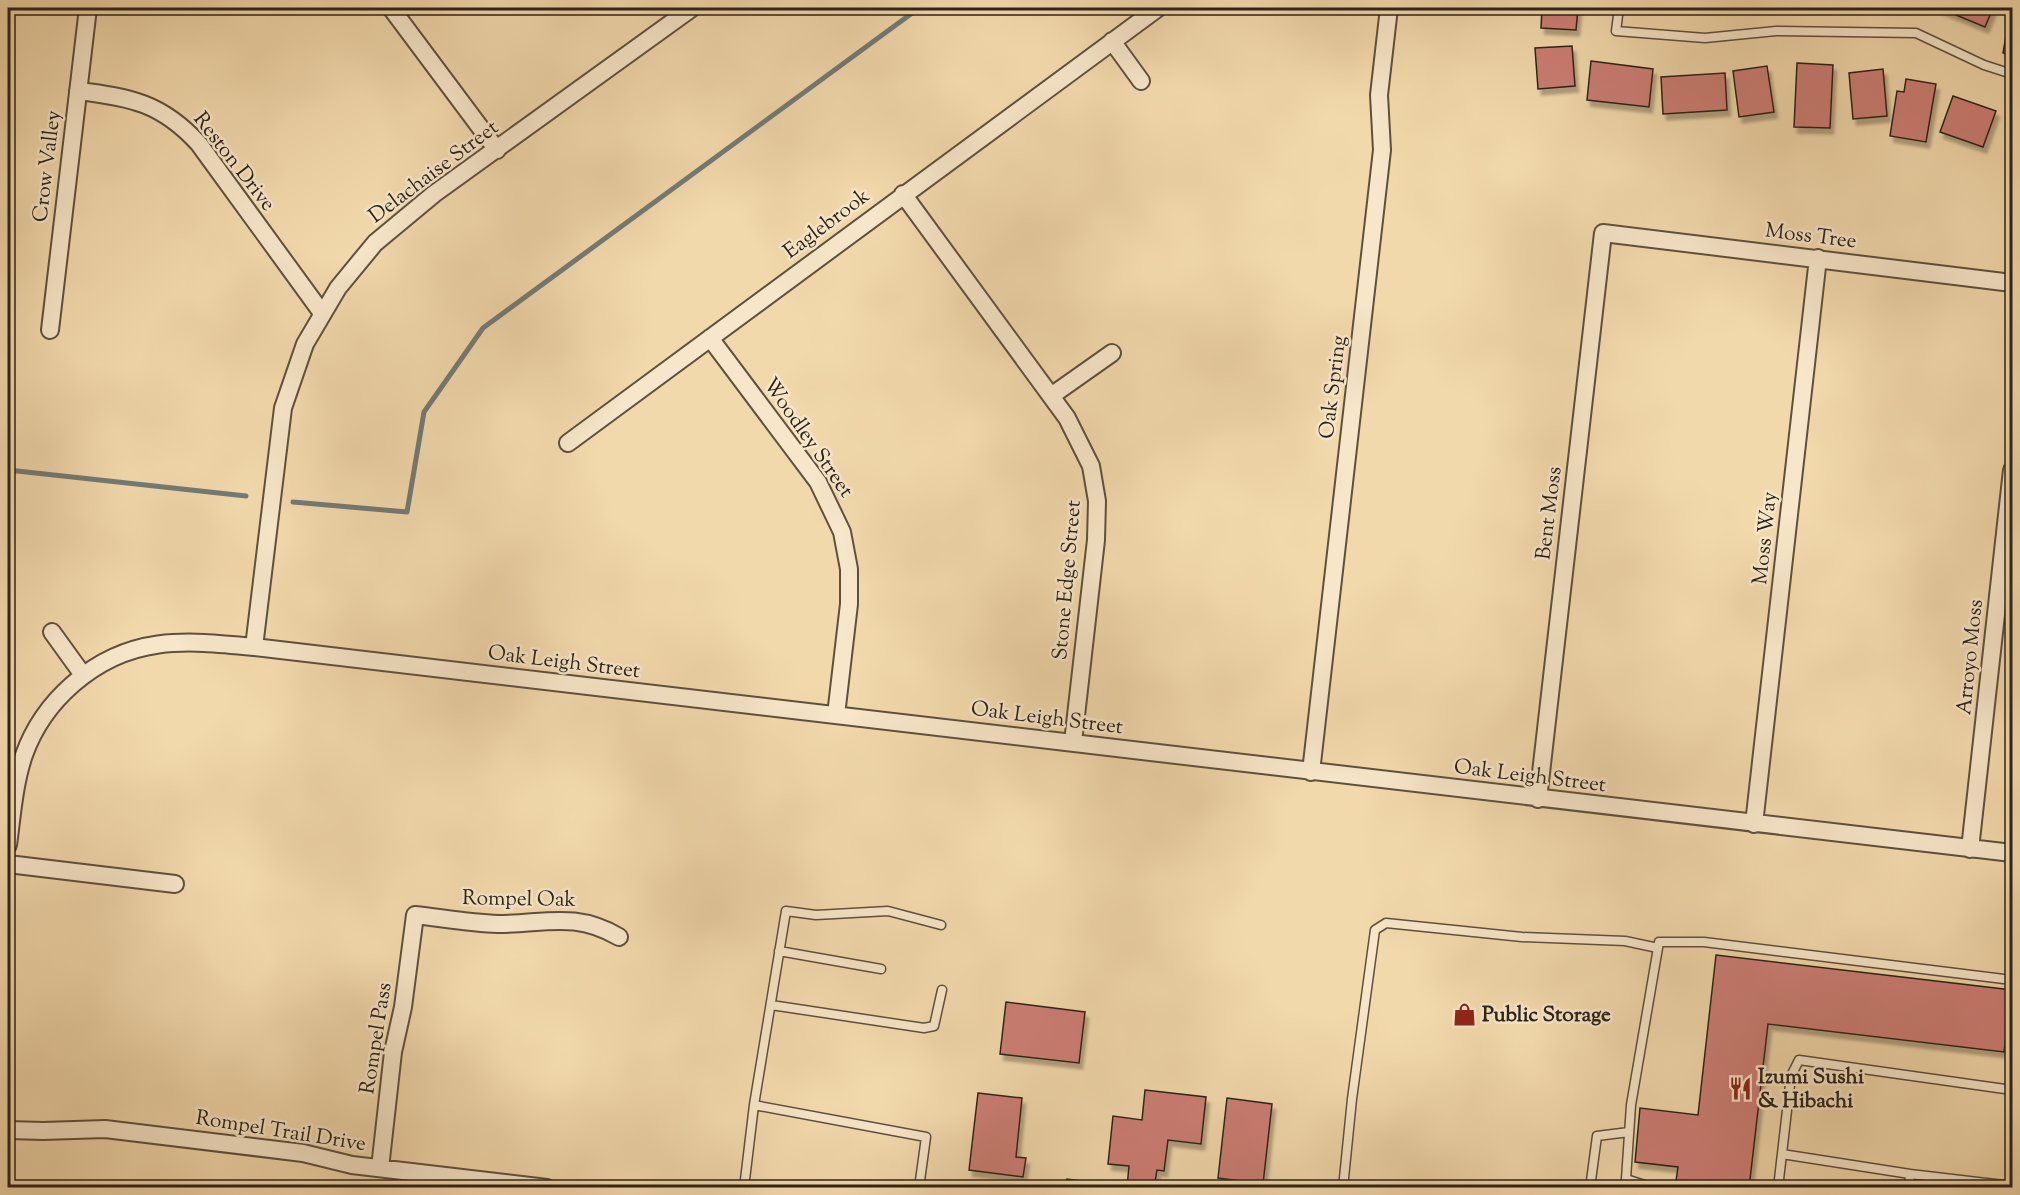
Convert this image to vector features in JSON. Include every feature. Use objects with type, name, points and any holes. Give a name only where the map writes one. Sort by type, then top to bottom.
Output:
[{"type":"street","name":"Crow Valley","points":[[50,330],[88,8]]},
{"type":"street","points":[[391,8],[497,150]]},
{"type":"street","name":"Delachaise Street","points":[[254,647],[283,408],[305,344],[338,288],[375,243],[434,194],[692,8]]},
{"type":"street","name":"Eaglebrook","points":[[568,443],[1158,8]]},
{"type":"street","name":"Oak Spring","points":[[1311,772],[1382,150],[1379,95],[1389,8]]},
{"type":"street","points":[[1112,41],[1142,81]]},
{"type":"street","name":"Reston Drive","points":[[78,91],[124,96],[160,110],[182,125],[322,313]]},
{"type":"street","name":"Stone Edge Street","points":[[903,194],[1068,418],[1085,450],[1097,501],[1096,540],[1073,742]]},
{"type":"street","name":"Moss Tree","points":[[1604,233],[2013,283]]},
{"type":"street","name":"Bent Moss","points":[[1538,799],[1604,233]]},
{"type":"street","name":"Moss Way","points":[[1754,824],[1818,258]]},
{"type":"street","name":"Woodley Street","points":[[710,338],[818,482],[842,532],[849,569],[849,604],[837,715]]},
{"type":"street","points":[[1051,396],[1112,352]]},
{"type":"street","name":"Arroyo Moss","points":[[1970,849],[2013,470]]},
{"type":"street","points":[[52,632],[83,675]]},
{"type":"street","name":"Oak Leigh Street","points":[[8,845],[15,788],[24,755],[50,707],[83,675],[109,658],[140,646],[173,642],[254,647],[2013,854]]},
{"type":"street","points":[[8,864],[176,884]]},
{"type":"street","name":"Rompel Oak","points":[[415,915],[499,924],[575,920],[606,929],[619,937]]},
{"type":"street","name":"Rompel Pass","points":[[380,1168],[393,1053],[404,1007],[415,915]]},
{"type":"street","name":"Rompel Trail Drive","points":[[8,1130],[105,1129],[303,1153],[352,1165],[547,1188]]},
{"type":"lane","points":[[1619,8],[1616,32],[1705,38],[1776,31],[1916,33],[1984,65],[2013,74]]},
{"type":"lane","points":[[744,1188],[754,1105],[786,911],[816,915],[888,911],[941,925]]},
{"type":"lane","points":[[1343,1188],[1352,1099],[1375,930],[1386,922],[1522,937],[1625,941],[1658,948]]},
{"type":"lane","points":[[1654,1188],[1626,1179],[1631,1105],[1659,942],[1704,942],[2013,980]]},
{"type":"lane","points":[[779,951],[881,969]]},
{"type":"lane","points":[[771,1005],[924,1028],[934,1026],[942,990]]},
{"type":"lane","points":[[1778,1188],[1791,1076],[1799,1060],[2013,1090]]},
{"type":"lane","points":[[754,1105],[926,1137],[919,1188]]},
{"type":"lane","points":[[1590,1188],[1597,1136],[1629,1132]]},
{"type":"lane","points":[[1782,1154],[2007,1186]]},
{"type":"lane","points":[[1909,1188],[1910,1174]]},
{"type":"building","points":[[1542,8],[1578,8],[1576,30],[1541,28]]},
{"type":"building","points":[[1939,8],[1993,8],[1985,27]]},
{"type":"building","points":[[2012,8],[2012,55],[2003,53]]},
{"type":"building","points":[[1572,46],[1575,86],[1538,89],[1535,48]]},
{"type":"building","points":[[1591,61],[1653,69],[1649,107],[1587,100]]},
{"type":"building","points":[[1797,63],[1833,65],[1830,128],[1794,127]]},
{"type":"building","points":[[1767,66],[1774,112],[1739,117],[1733,71]]},
{"type":"building","points":[[1883,69],[1887,116],[1853,119],[1849,73]]},
{"type":"building","points":[[1725,73],[1727,110],[1663,114],[1661,77]]},
{"type":"building","points":[[1906,79],[1936,84],[1926,142],[1890,136],[1897,91],[1904,92]]},
{"type":"building","points":[[1953,96],[1996,111],[1983,147],[1940,132]]},
{"type":"building","points":[[2012,112],[2012,150],[2007,150]]},
{"type":"building","points":[[1716,955],[2012,990],[2012,1037],[2006,1036],[2004,1052],[1768,1024],[1749,1188],[1675,1188],[1678,1167],[1635,1162],[1640,1108],[1698,1115]]},
{"type":"building","points":[[1006,1002],[1085,1012],[1079,1063],[1000,1054]]},
{"type":"building","points":[[1145,1090],[1206,1097],[1201,1144],[1168,1140],[1164,1171],[1157,1170],[1154,1188],[1066,1188],[1067,1179],[1127,1187],[1129,1166],[1108,1164],[1113,1116],[1142,1120]]},
{"type":"building","points":[[978,1093],[1022,1098],[1016,1157],[1026,1158],[1023,1177],[969,1170]]},
{"type":"building","points":[[1227,1098],[1272,1104],[1263,1184],[1218,1178]]},
{"type":"waterway","points":[[293,502],[407,512],[424,412],[483,328],[919,8]]},
{"type":"waterway","points":[[8,470],[246,496]]},
{"type":"place","name":"Public Storage","points":[[1464,1014]]},
{"type":"place","name":"Izumi Sushi & Hibachi","points":[[1740,1088]]}]
